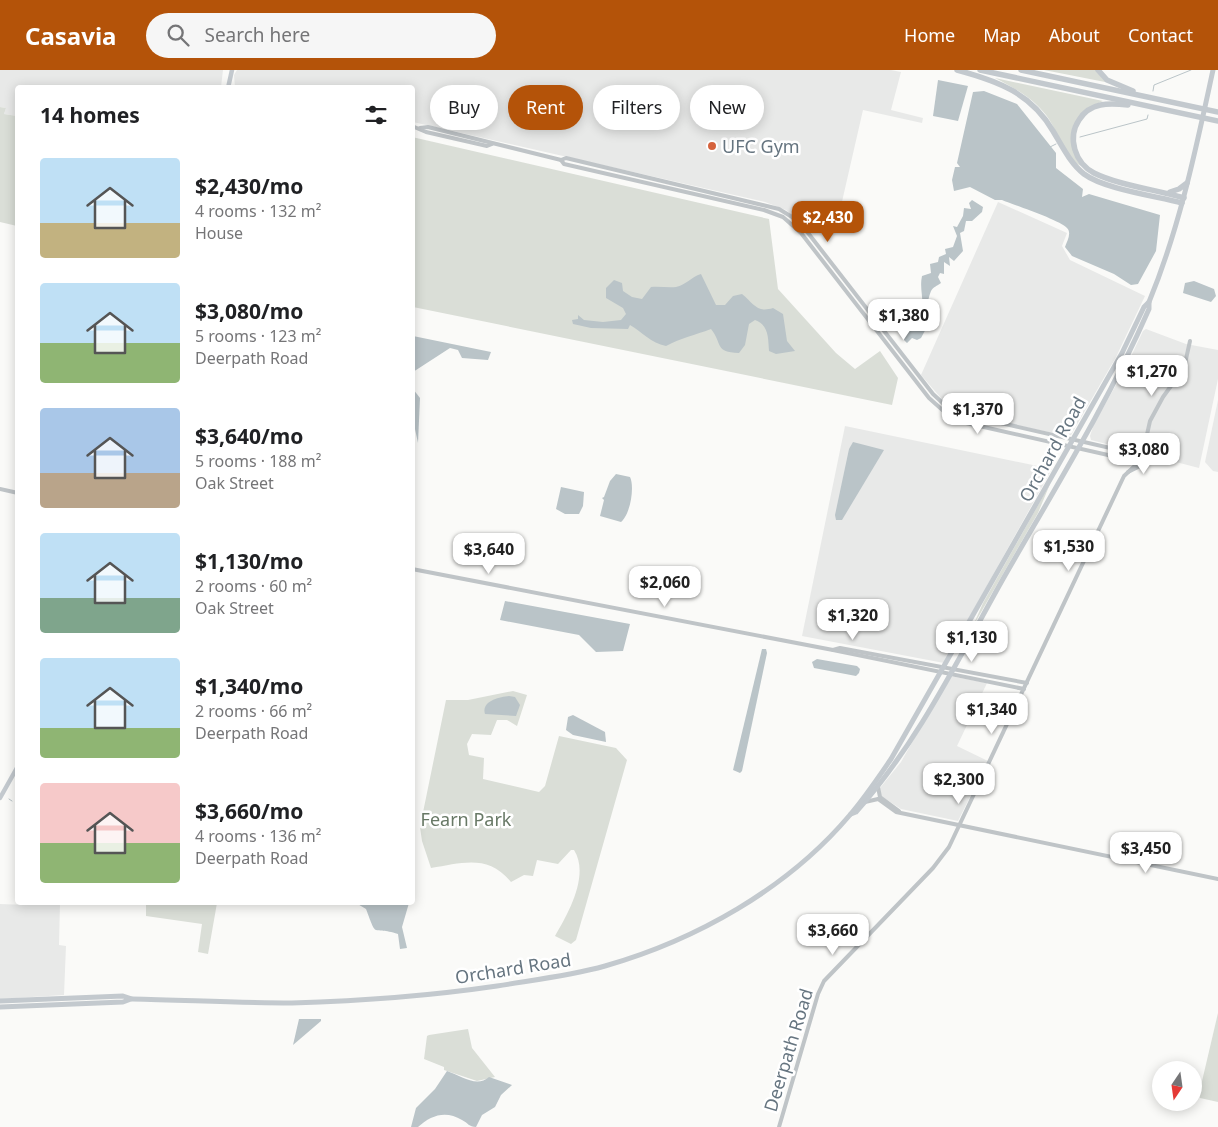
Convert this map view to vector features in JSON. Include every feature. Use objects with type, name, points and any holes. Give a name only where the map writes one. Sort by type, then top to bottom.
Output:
[{"type":"highway","points":[[957,70],[999,82],[1030,101],[1048,121],[1070,159],[1084,174],[1101,182],[1183,200]]},
{"type":"highway","points":[[980,70],[1218,121]]},
{"type":"highway","points":[[1021,70],[1218,112]]},
{"type":"highway","points":[[1098,70],[1108,80],[1147,97]]},
{"type":"highway","points":[[1150,106],[1106,104],[1093,107],[1078,122],[1074,130],[1074,145],[1079,160],[1095,173],[1166,193],[1183,200]]},
{"type":"highway","points":[[1166,193],[1176,191],[1187,183]]},
{"type":"main road","points":[[229,85],[232,70]]},
{"type":"main road","name":"Orchard Road","points":[[0,1001],[123,996],[132,999],[281,1003],[366,1000],[483,988],[591,969],[662,946],[728,914],[794,868],[865,802],[916,734],[1081,441],[1131,348],[1149,309],[1149,302],[1167,255],[1183,200],[1213,70]]},
{"type":"main road","name":"Orchard Road","points":[[852,814],[891,759],[942,673],[1122,354],[1144,307],[1149,302]]},
{"type":"main road","points":[[0,798],[15,771]]},
{"type":"main road","name":"Orchard Road","points":[[0,1007],[124,1002],[132,999]]},
{"type":"street","points":[[415,127],[426,132],[487,146],[492,144],[561,160],[570,165],[764,210],[783,218],[801,233],[929,398],[941,410],[966,423],[1139,462],[1150,421],[1163,397],[1184,368],[1190,341]]},
{"type":"street","points":[[561,160],[566,158],[737,198],[783,211],[796,220],[808,233],[933,394],[944,405],[966,415],[1141,455]]},
{"type":"street","name":"Deerpath Road","points":[[780,1127],[818,994],[824,981],[943,856],[960,824],[1120,485],[1128,472],[1139,462]]},
{"type":"street","points":[[0,489],[15,492]]},
{"type":"street","points":[[415,570],[833,650],[837,653],[1024,689]]},
{"type":"street","points":[[833,650],[840,648],[1027,683]]},
{"type":"street","points":[[878,787],[880,797],[899,811]]},
{"type":"street","points":[[865,802],[878,799],[894,811],[1218,879]]},
{"type":"shaded area","points":[[0,70],[223,70],[221,85],[15,85],[15,116],[4,114],[6,108],[0,107]]},
{"type":"shaded area","points":[[237,70],[891,70],[901,72],[891,110],[923,118],[922,123],[863,110],[841,206],[811,233],[786,210],[765,202],[448,130],[498,130],[498,85],[430,85],[430,126],[415,122],[415,85],[235,85],[234,75]]},
{"type":"shaded area","points":[[938,80],[968,86],[958,121],[933,116]]},
{"type":"shaded area","points":[[984,91],[1017,104],[1056,153],[1056,168],[1083,189],[1082,197],[1089,194],[1160,215],[1156,251],[1138,284],[1131,285],[1114,274],[1072,256],[1065,247],[1069,232],[1067,228],[1056,221],[1002,200],[995,200],[970,187],[954,191],[952,180],[955,167],[960,167],[957,163],[973,92]]},
{"type":"shaded area","points":[[972,200],[983,207],[982,212],[972,221],[966,221],[964,231],[960,233],[963,251],[954,261],[949,257],[950,266],[944,262],[944,274],[940,273],[938,277],[941,283],[933,288],[930,294],[926,313],[928,325],[921,338],[917,340],[912,338],[907,343],[904,340],[907,332],[921,315],[922,276],[931,273],[930,264],[938,262],[939,257],[946,254],[945,249],[953,247],[957,236],[953,226],[957,227],[963,216],[964,208],[971,209],[969,203]]},
{"type":"shaded area","points":[[998,202],[1067,233],[1062,246],[1070,260],[1145,296],[1116,357],[1071,435],[1048,432],[962,413],[947,405],[921,375]]},
{"type":"shaded area","points":[[701,274],[716,305],[725,305],[733,296],[742,294],[759,308],[773,308],[783,314],[787,341],[795,351],[776,354],[769,351],[768,337],[765,329],[760,322],[755,320],[749,324],[745,345],[739,353],[722,349],[711,329],[666,346],[651,340],[630,325],[628,329],[591,328],[573,324],[572,320],[578,319],[578,315],[584,320],[603,322],[621,320],[626,314],[623,308],[606,298],[606,288],[614,280],[622,283],[623,291],[632,297],[642,299],[651,287],[676,287]]},
{"type":"shaded area","points":[[1194,281],[1214,289],[1216,296],[1211,302],[1183,293],[1185,283]]},
{"type":"shaded area","points":[[1146,329],[1186,344],[1218,350],[1218,379],[1199,468],[1091,440],[1090,436],[1094,424],[1125,369],[1143,331]]},
{"type":"shaded area","points":[[415,336],[491,352],[488,360],[462,358],[458,350],[450,348],[415,371]]},
{"type":"shaded area","points":[[415,392],[420,398],[418,443],[415,429]]},
{"type":"shaded area","points":[[1218,400],[1218,472],[1213,471],[1205,462]]},
{"type":"shaded area","points":[[845,426],[1052,469],[944,663],[802,636]]},
{"type":"shaded area","points":[[853,442],[884,450],[842,520],[836,520],[835,515],[849,449]]},
{"type":"shaded area","points":[[616,474],[630,477],[632,487],[629,507],[621,522],[600,516],[604,500],[602,498],[610,481]]},
{"type":"shaded area","points":[[561,487],[584,492],[583,506],[579,514],[565,514],[556,509]]},
{"type":"shaded area","points":[[505,601],[630,624],[623,651],[596,652],[579,635],[500,620]]},
{"type":"shaded area","points":[[762,649],[766,649],[767,653],[742,771],[740,773],[733,770]]},
{"type":"shaded area","points":[[817,659],[857,666],[860,669],[859,673],[856,676],[814,668],[812,662]]},
{"type":"shaded area","points":[[950,676],[987,683],[957,746],[988,761],[958,821],[901,809],[881,796],[880,788],[901,762]]},
{"type":"shaded area","points":[[509,696],[515,697],[520,705],[516,716],[485,714],[484,710],[488,703]]},
{"type":"shaded area","points":[[573,715],[605,732],[606,742],[573,735],[566,730],[568,717]]},
{"type":"shaded area","points":[[0,904],[60,905],[59,945],[66,946],[64,995],[0,999]]},
{"type":"shaded area","points":[[359,905],[408,905],[402,927],[407,948],[400,949],[398,934],[374,929],[366,909]]},
{"type":"shaded area","points":[[299,1019],[321,1019],[321,1021],[293,1045]]},
{"type":"shaded area","points":[[447,1071],[474,1081],[484,1080],[489,1077],[512,1085],[501,1095],[495,1107],[482,1115],[476,1127],[470,1126],[450,1115],[439,1115],[428,1119],[418,1127],[411,1127],[416,1108],[435,1089]]},
{"type":"green space","points":[[1044,70],[1096,70],[1105,82]]},
{"type":"green space","points":[[995,78],[1103,101],[1086,112],[1075,128],[1073,147],[1075,156],[1081,166],[1071,157],[1041,109],[1009,85]]},
{"type":"green space","points":[[0,107],[6,108],[4,114],[15,116],[15,226],[0,222]]},
{"type":"green space","points":[[415,138],[769,219],[778,289],[836,353],[855,369],[880,351],[898,378],[892,405],[415,307]]},
{"type":"green space","points":[[1050,484],[1038,513],[972,628],[983,603]]},
{"type":"green space","name":"Fearn Park","points":[[513,691],[527,695],[517,726],[507,720],[497,720],[491,735],[472,734],[467,744],[469,755],[484,758],[483,779],[539,792],[545,786],[559,736],[616,748],[627,760],[576,940],[571,944],[555,936],[571,906],[578,882],[580,871],[574,850],[571,850],[558,864],[537,860],[533,876],[524,875],[511,882],[493,867],[484,864],[464,863],[431,868],[422,841],[420,827],[446,700],[468,700]]},
{"type":"green space","points":[[146,905],[217,905],[208,954],[198,952],[202,924],[146,916]]},
{"type":"green space","points":[[1218,1013],[1218,1102],[1202,1098],[1202,1081]]},
{"type":"green space","points":[[468,1029],[472,1048],[495,1077],[477,1081],[444,1070],[444,1067],[424,1059],[427,1036]]},
{"type":"waterway","points":[[1153,91],[1154,85],[1191,70]]},
{"type":"waterway","points":[[1080,137],[1147,119],[1148,115]]},
{"type":"waterway","points":[[1050,147],[1056,144]]},
{"type":"place","name":"UFC Gym","points":[[712,146]]}]
